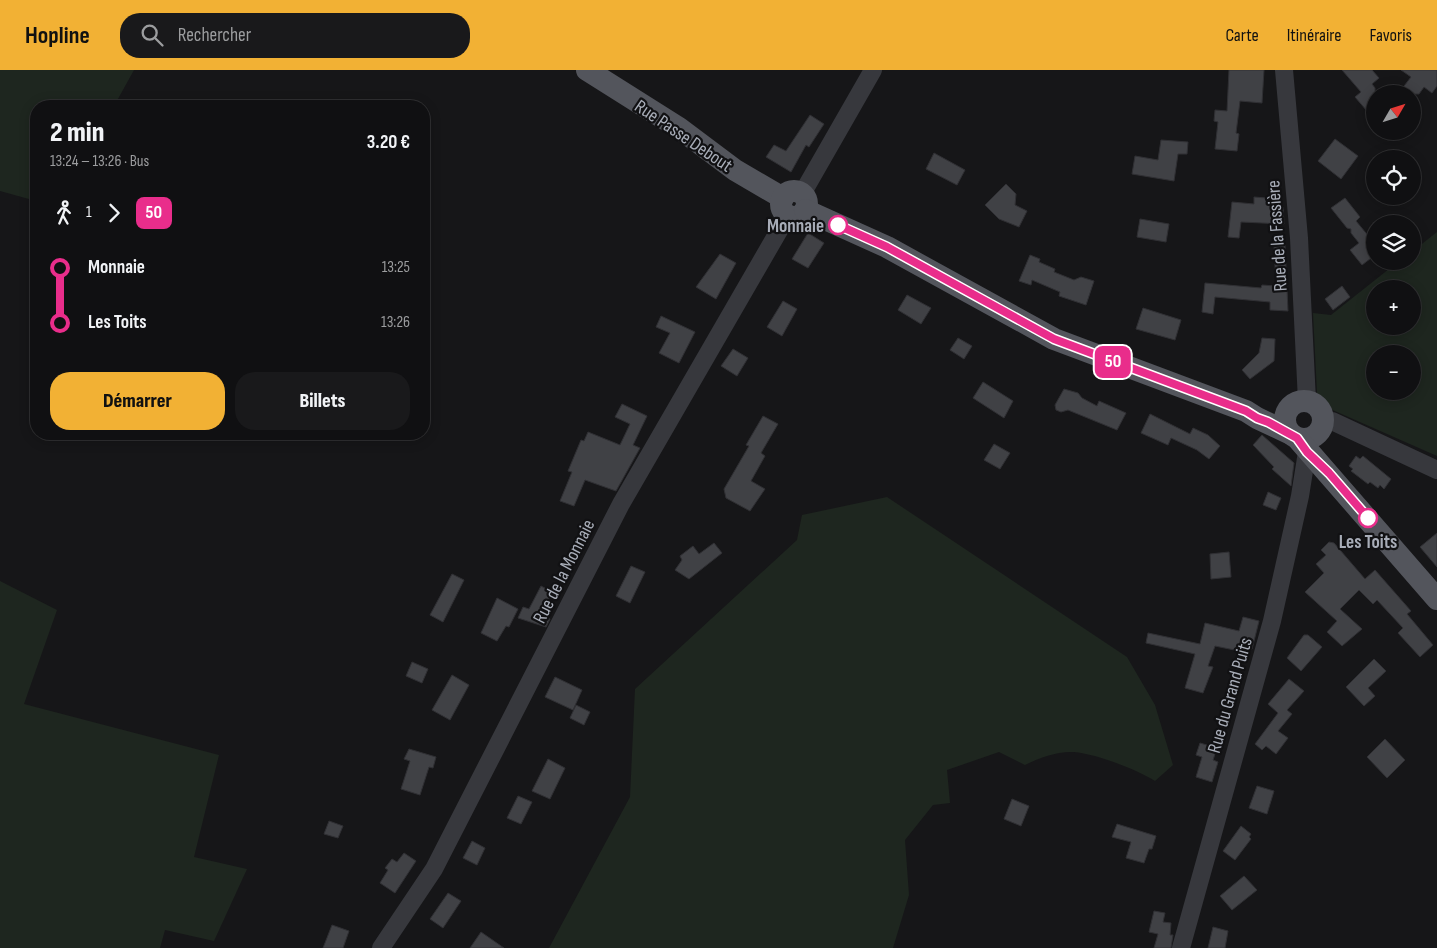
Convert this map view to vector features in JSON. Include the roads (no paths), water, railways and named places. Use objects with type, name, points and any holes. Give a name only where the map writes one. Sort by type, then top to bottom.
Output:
[{"type":"main road","name":"Rue Passe Debout","points":[[587,70],[679,128],[735,170],[794,204],[887,247],[1054,339],[1246,411],[1257,418],[1307,436]]},
{"type":"main road","points":[[1298,404],[1287,412],[1286,424],[1307,436],[1320,453],[1329,473],[1437,599]]},
{"type":"main road","points":[[1246,411],[1265,412],[1298,404],[1318,407],[1322,412],[1307,436]]},
{"type":"street","name":"Rue de la Monnaie","points":[[381,948],[434,869],[621,504],[873,70]]},
{"type":"street","name":"Rue de la Fassière","points":[[1284,70],[1297,213],[1298,404]]},
{"type":"street","points":[[1307,436],[1332,421],[1437,470]]},
{"type":"street","name":"Rue du Grand Puits","points":[[1181,948],[1272,621],[1300,496],[1307,436]]},
{"type":"place","name":"Monnaie","points":[[838,225]]},
{"type":"place","name":"Les Toits","points":[[1368,518]]}]
